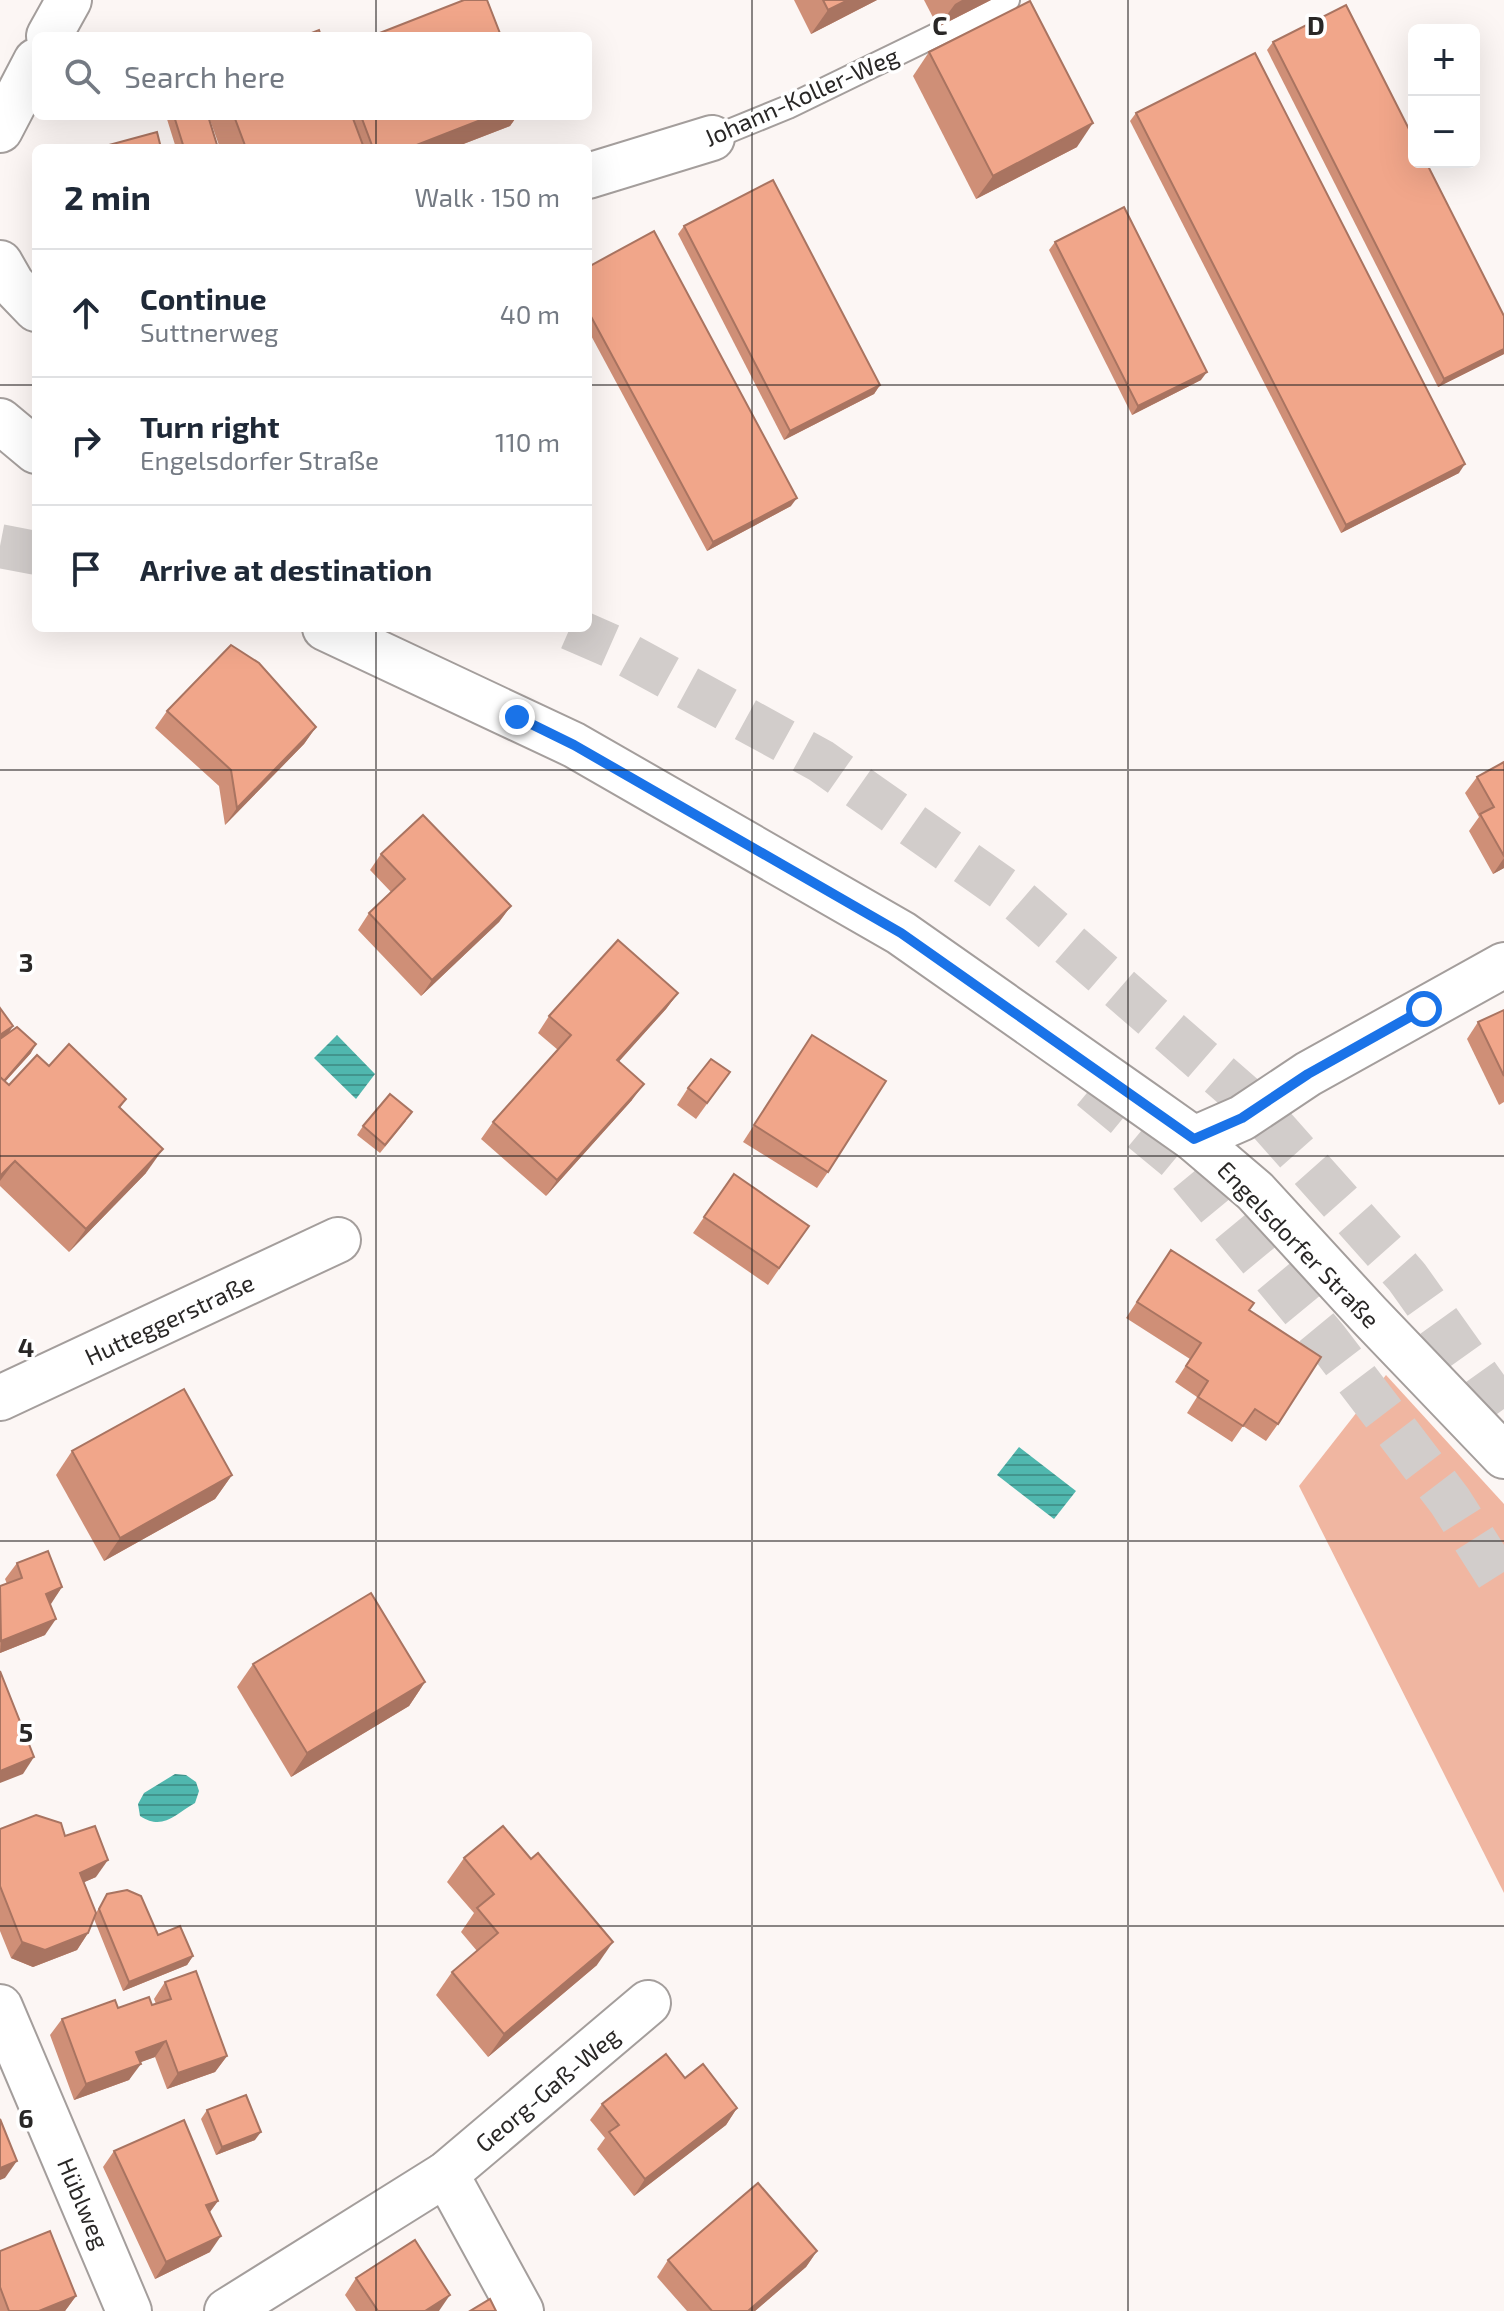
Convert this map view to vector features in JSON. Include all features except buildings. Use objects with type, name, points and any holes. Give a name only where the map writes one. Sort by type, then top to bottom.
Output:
[{"type":"street","points":[[51,32],[69,0]]},
{"type":"street","points":[[0,130],[32,69]]},
{"type":"street","name":"Johann-Koller-Weg","points":[[592,175],[712,138]]},
{"type":"street","points":[[0,263],[12,284],[32,305]]},
{"type":"street","points":[[0,421],[32,448]]},
{"type":"street","name":"Engelsdorfer Straße","points":[[334,632],[574,745],[901,933],[1194,1139],[1255,1191],[1504,1456]]},
{"type":"street","points":[[1194,1139],[1242,1118],[1308,1074],[1504,965]]},
{"type":"street","name":"Hutteggerstraße","points":[[3,1390],[338,1240]]},
{"type":"street","name":"Georg-Gaß-Weg","points":[[227,2311],[446,2174],[648,2003]]},
{"type":"street","name":"Hüblweg","points":[[0,2007],[129,2311]]},
{"type":"street","points":[[446,2174],[521,2311]]},
{"type":"lane","name":"Johann-Koller-Weg","points":[[712,138],[788,107],[1008,0]]},
{"type":"shaded area","points":[[1386,1375],[1504,1504],[1504,1893],[1299,1486]]},
{"type":"water","points":[[337,1035],[375,1074],[356,1099],[314,1058]]},
{"type":"water","points":[[1019,1447],[1076,1491],[1054,1519],[997,1475]]},
{"type":"water","points":[[175,1774],[186,1775],[196,1782],[199,1791],[195,1803],[162,1822],[140,1816],[138,1804],[144,1793]]},
{"type":"tunnel","points":[[0,546],[32,552]]},
{"type":"tunnel","points":[[579,632],[611,646],[821,761],[1012,895],[1255,1106],[1407,1277],[1504,1413]]},
{"type":"tunnel","points":[[1091,1088],[1178,1160],[1327,1340],[1450,1501],[1504,1586]]},
{"type":"route","points":[[517,717],[574,745],[901,933],[1194,1139],[1242,1118],[1308,1074],[1424,1009]]}]
